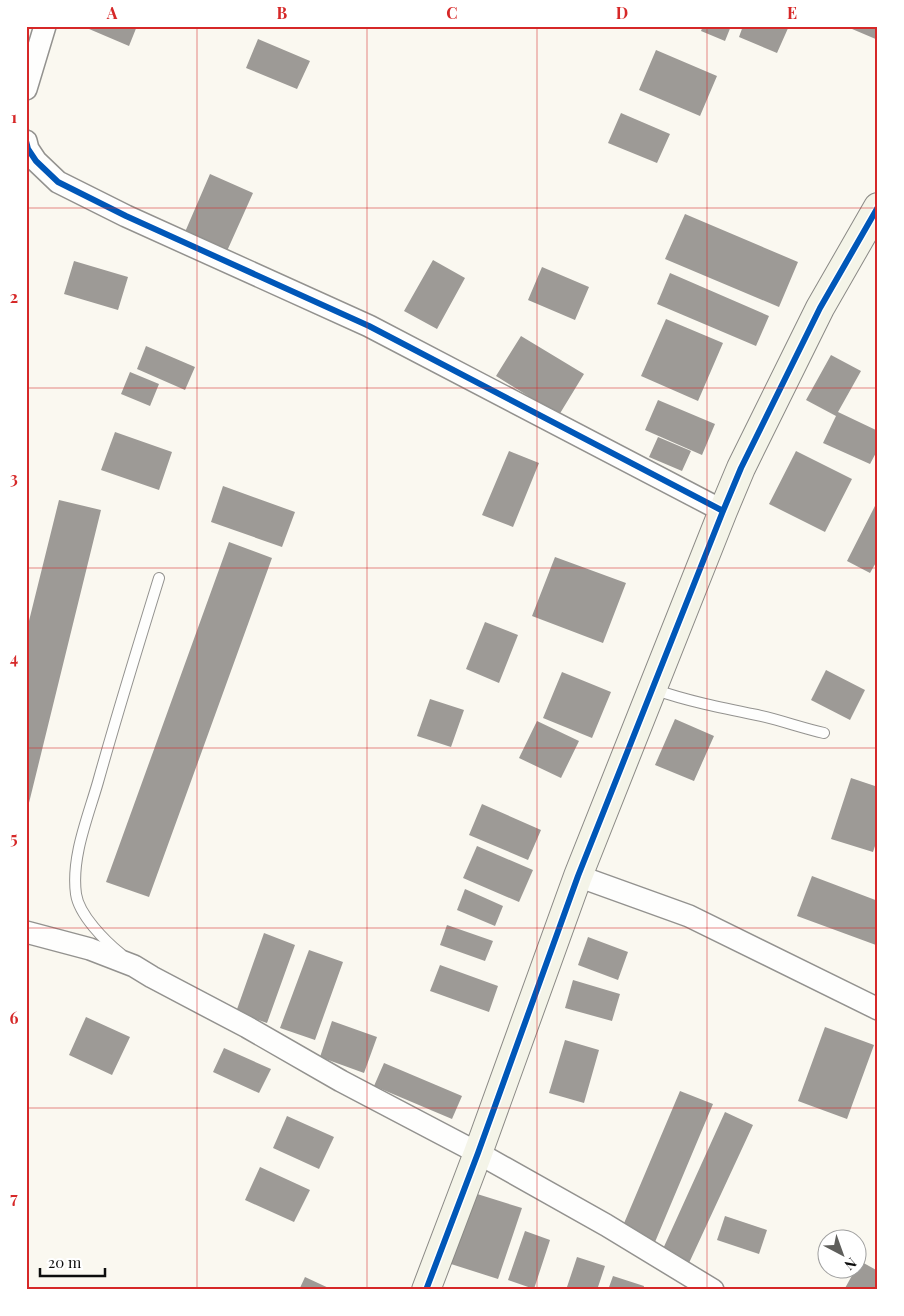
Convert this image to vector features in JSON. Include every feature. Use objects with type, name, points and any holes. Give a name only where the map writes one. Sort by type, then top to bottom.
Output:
[{"type":"street","points":[[26,88],[45,26]]},
{"type":"street","points":[[26,141],[36,161],[58,182],[126,216],[370,326],[723,510]]},
{"type":"street","points":[[426,1290],[478,1154],[578,876],[723,510],[741,468],[820,308],[878,207]]},
{"type":"street","points":[[578,876],[688,916],[878,1009]]},
{"type":"street","points":[[26,932],[90,949],[134,966],[606,1225],[713,1290]]},
{"type":"lane","points":[[134,966],[110,945],[84,911],[76,896],[75,875],[84,829],[115,719],[159,578]]},
{"type":"lane","points":[[652,689],[691,701],[758,715],[824,733]]},
{"type":"building","points":[[82,26],[137,26],[129,46]]},
{"type":"building","points":[[703,26],[731,26],[725,41],[701,31]]},
{"type":"building","points":[[743,26],[789,26],[777,53],[739,37]]},
{"type":"building","points":[[845,26],[878,26],[878,40]]},
{"type":"building","points":[[258,39],[310,61],[297,89],[246,68]]},
{"type":"building","points":[[656,50],[717,76],[700,116],[639,90]]},
{"type":"building","points":[[621,113],[670,134],[657,163],[608,143]]},
{"type":"building","points":[[210,174],[253,193],[227,251],[185,232]]},
{"type":"building","points":[[685,214],[798,262],[779,307],[665,259]]},
{"type":"building","points":[[433,260],[465,278],[437,329],[404,311]]},
{"type":"building","points":[[74,261],[128,277],[118,310],[64,294]]},
{"type":"building","points":[[542,267],[589,287],[575,320],[528,300]]},
{"type":"building","points":[[670,273],[769,316],[756,346],[657,304]]},
{"type":"building","points":[[666,319],[723,343],[698,401],[641,376]]},
{"type":"building","points":[[521,336],[584,374],[559,415],[496,376]]},
{"type":"building","points":[[146,346],[195,367],[185,390],[137,369]]},
{"type":"building","points":[[831,355],[861,371],[838,412],[878,431],[878,449],[870,464],[823,443],[836,416],[806,400]]},
{"type":"building","points":[[130,372],[159,384],[150,406],[121,394]]},
{"type":"building","points":[[658,400],[715,424],[702,455],[645,430]]},
{"type":"building","points":[[115,432],[172,452],[159,490],[101,470]]},
{"type":"building","points":[[658,437],[691,451],[682,471],[649,457]]},
{"type":"building","points":[[509,451],[539,463],[513,527],[482,515]]},
{"type":"building","points":[[796,451],[852,479],[825,532],[769,504]]},
{"type":"building","points":[[223,486],[295,512],[282,547],[211,522]]},
{"type":"building","points":[[59,500],[101,510],[27,811],[26,633]]},
{"type":"building","points":[[878,500],[878,559],[870,573],[847,561]]},
{"type":"building","points":[[229,542],[272,558],[149,897],[106,882]]},
{"type":"building","points":[[555,557],[626,583],[603,643],[532,616]]},
{"type":"building","points":[[485,622],[518,635],[499,683],[466,669]]},
{"type":"building","points":[[826,670],[865,690],[850,720],[811,700]]},
{"type":"building","points":[[562,672],[611,692],[592,738],[543,718]]},
{"type":"building","points":[[430,699],[464,710],[451,747],[417,736]]},
{"type":"building","points":[[675,719],[714,736],[694,781],[655,765]]},
{"type":"building","points":[[537,721],[579,741],[561,778],[519,758]]},
{"type":"building","points":[[851,778],[878,787],[878,837],[873,852],[831,839]]},
{"type":"building","points":[[482,804],[541,830],[528,860],[469,835]]},
{"type":"building","points":[[477,846],[533,870],[519,902],[463,878]]},
{"type":"building","points":[[812,876],[878,901],[878,940],[876,945],[797,916]]},
{"type":"building","points":[[465,889],[503,906],[495,926],[457,910]]},
{"type":"building","points":[[447,925],[493,941],[485,961],[440,945]]},
{"type":"building","points":[[264,933],[295,945],[267,1023],[236,1012]]},
{"type":"building","points":[[588,937],[628,952],[618,980],[578,965]]},
{"type":"building","points":[[309,950],[343,962],[315,1040],[280,1028]]},
{"type":"building","points":[[440,965],[498,986],[489,1012],[430,991]]},
{"type":"building","points":[[573,980],[620,994],[612,1021],[565,1008]]},
{"type":"building","points":[[86,1017],[130,1037],[112,1075],[69,1055]]},
{"type":"building","points":[[332,1021],[377,1037],[364,1073],[320,1057]]},
{"type":"building","points":[[825,1027],[874,1045],[847,1119],[798,1101]]},
{"type":"building","points":[[565,1040],[599,1050],[584,1103],[549,1093]]},
{"type":"building","points":[[224,1048],[271,1069],[259,1093],[213,1072]]},
{"type":"building","points":[[384,1063],[462,1096],[452,1119],[374,1086]]},
{"type":"building","points":[[680,1091],[713,1104],[655,1242],[622,1228]]},
{"type":"building","points":[[725,1112],[753,1125],[689,1263],[662,1251]]},
{"type":"building","points":[[287,1116],[334,1137],[319,1169],[273,1148]]},
{"type":"building","points":[[260,1167],[310,1190],[294,1222],[245,1200]]},
{"type":"building","points":[[474,1193],[522,1208],[498,1279],[451,1264]]},
{"type":"building","points":[[725,1216],[767,1230],[759,1254],[717,1240]]},
{"type":"building","points":[[525,1231],[550,1240],[534,1289],[508,1280]]},
{"type":"building","points":[[577,1257],[605,1266],[597,1290],[566,1290]]},
{"type":"building","points":[[866,1264],[878,1271],[878,1283],[874,1290],[844,1290],[851,1278],[866,1278]]},
{"type":"building","points":[[613,1276],[644,1286],[643,1290],[608,1290]]},
{"type":"building","points":[[305,1277],[333,1290],[299,1290]]},
{"type":"cycle path","points":[[26,141],[28,149],[36,161],[58,182],[126,216],[369,326],[723,511]]},
{"type":"cycle path","points":[[426,1290],[478,1153],[578,876],[723,511],[741,468],[820,308],[878,207]]}]
